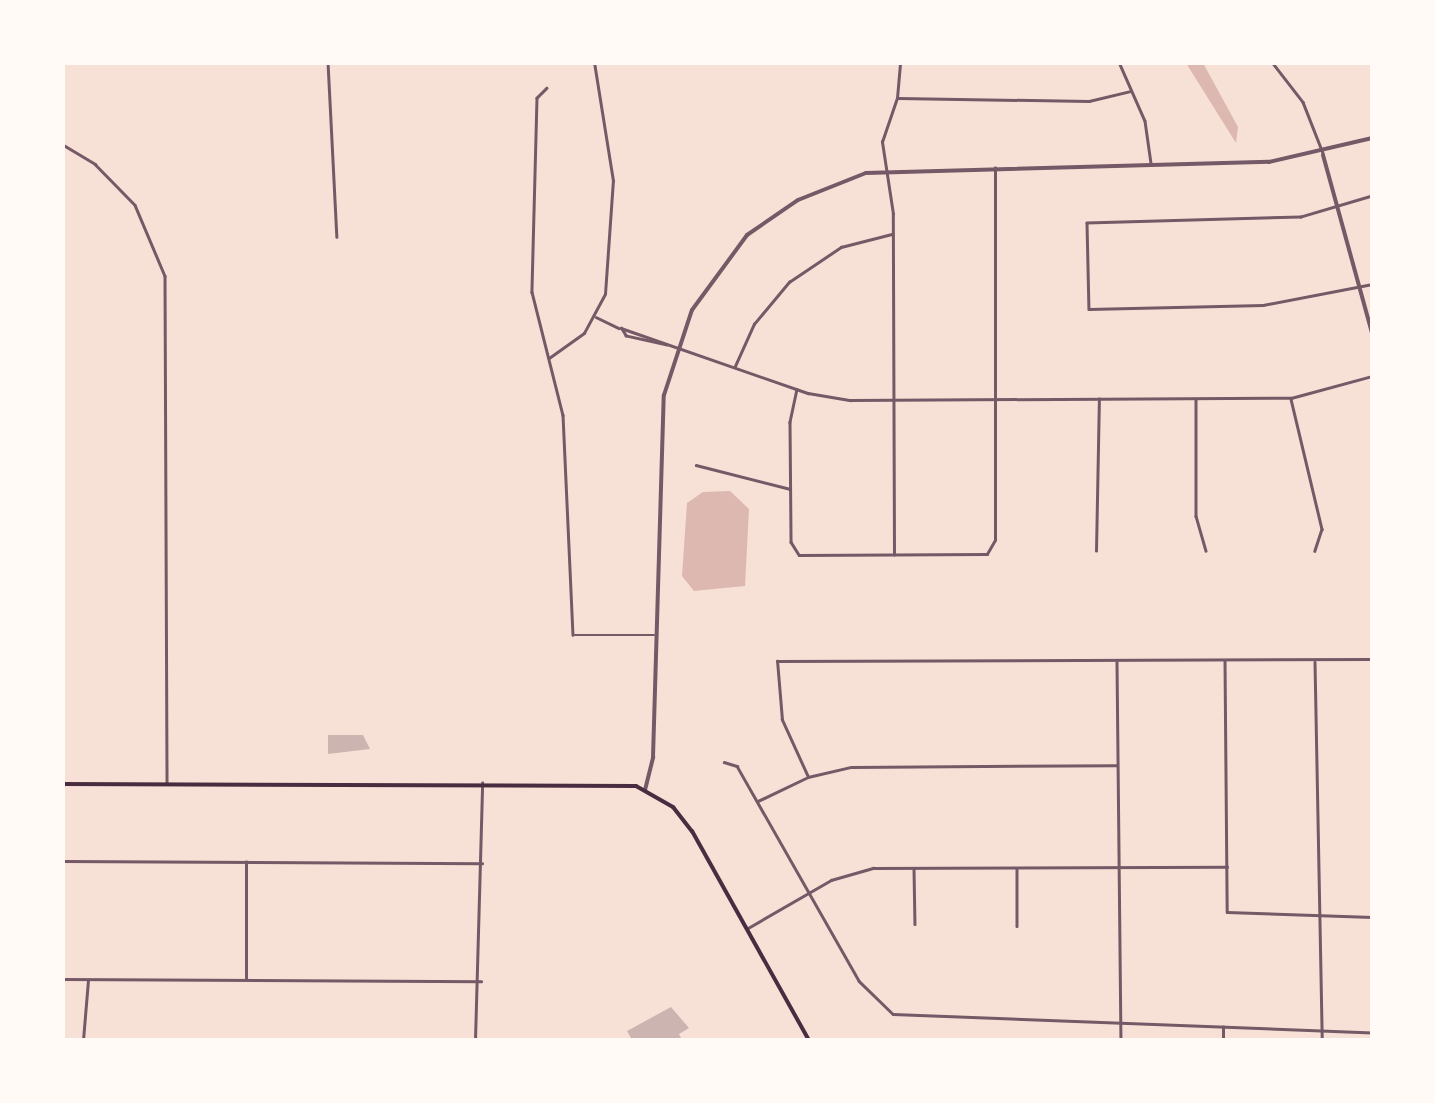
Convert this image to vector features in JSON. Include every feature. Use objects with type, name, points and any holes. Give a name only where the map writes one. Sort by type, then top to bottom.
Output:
[{"type":"main road","points":[[62,784],[608,782],[644,790],[683,819],[809,1040]]},
{"type":"street","points":[[328,62],[337,237]]},
{"type":"street","points":[[548,358],[572,346],[596,318],[604,294],[614,200],[594,62]]},
{"type":"street","points":[[894,556],[892,234],[882,142],[897,98],[900,62]]},
{"type":"street","points":[[1119,62],[1150,138],[1152,164]]},
{"type":"street","points":[[1272,62],[1303,102],[1322,153],[1372,334]]},
{"type":"street","points":[[546,88],[536,98],[532,292],[563,416],[573,634],[654,635]]},
{"type":"street","points":[[897,98],[1089,101],[1131,91]]},
{"type":"street","points":[[644,790],[653,757],[662,409],[676,348],[699,296],[747,235],[810,194],[885,170],[1269,162],[1322,153],[1372,138]]},
{"type":"street","points":[[62,144],[96,164],[135,206],[164,276],[167,784]]},
{"type":"street","points":[[797,389],[790,489],[795,551],[982,557],[990,550],[996,400],[995,168]]},
{"type":"street","points":[[1372,196],[1301,217],[1087,223],[1090,309],[1263,305],[1372,284]]},
{"type":"street","points":[[734,367],[754,324],[789,282],[842,248],[892,234]]},
{"type":"street","points":[[596,318],[797,389],[842,399],[1291,398],[1372,376]]},
{"type":"street","points":[[621,328],[642,342],[667,345]]},
{"type":"street","points":[[1291,398],[1322,529],[1315,551]]},
{"type":"street","points":[[1096,551],[1099,399]]},
{"type":"street","points":[[1196,399],[1196,516],[1206,550]]},
{"type":"street","points":[[696,465],[790,489]]},
{"type":"street","points":[[808,777],[782,720],[777,661],[1372,659]]},
{"type":"street","points":[[1224,660],[1227,912],[1372,917]]},
{"type":"street","points":[[1315,660],[1322,1040]]},
{"type":"street","points":[[1117,661],[1121,1040]]},
{"type":"street","points":[[724,762],[737,766],[859,981],[883,1009],[1372,1032]]},
{"type":"street","points":[[758,801],[808,777],[862,766],[1118,765]]},
{"type":"street","points":[[475,1040],[481,981],[482,784]]},
{"type":"street","points":[[62,862],[482,863]]},
{"type":"street","points":[[246,862],[246,980]]},
{"type":"street","points":[[747,928],[809,892],[858,870],[1226,866]]},
{"type":"street","points":[[914,867],[915,924]]},
{"type":"street","points":[[1017,867],[1017,926]]},
{"type":"street","points":[[62,979],[481,981]]},
{"type":"street","points":[[83,1040],[88,979]]},
{"type":"street","points":[[1223,1027],[1223,1040]]},
{"type":"shaded area","points":[[1186,63],[1203,63],[1238,127],[1236,143]]},
{"type":"shaded area","points":[[730,491],[749,509],[745,586],[694,591],[682,576],[687,503],[703,492]]},
{"type":"building","points":[[328,735],[363,735],[370,749],[328,754]]},
{"type":"building","points":[[671,1007],[689,1028],[679,1034],[682,1040],[632,1040],[627,1031]]}]
